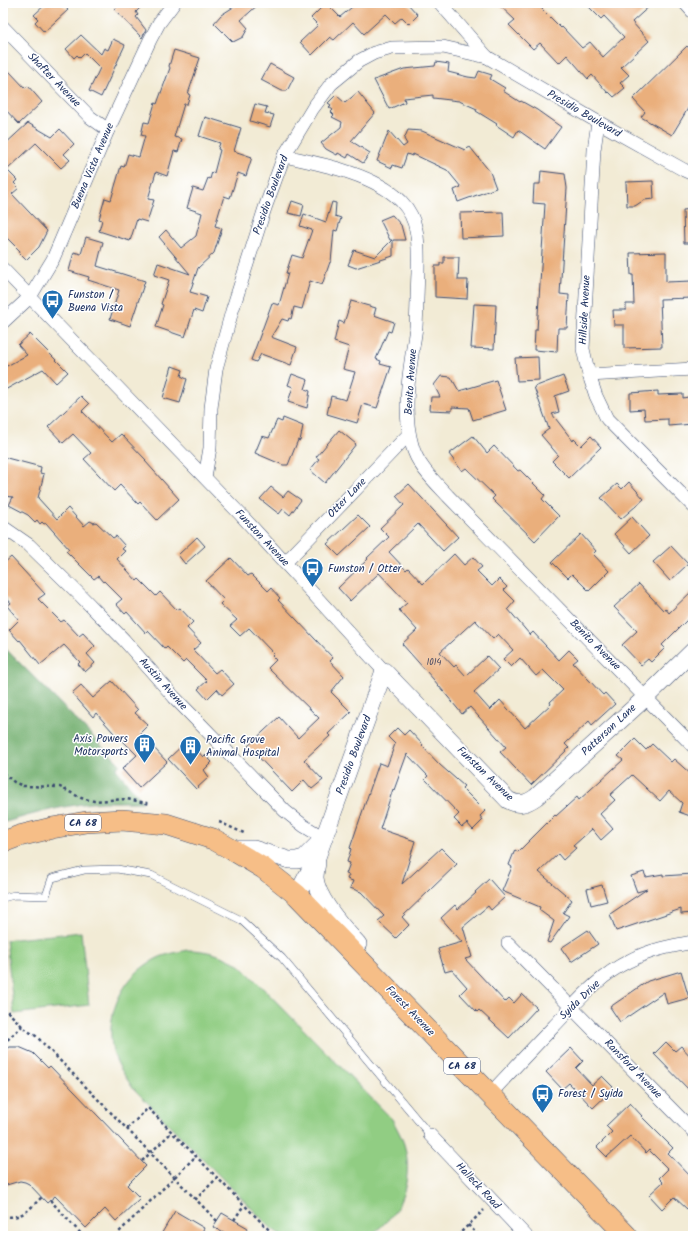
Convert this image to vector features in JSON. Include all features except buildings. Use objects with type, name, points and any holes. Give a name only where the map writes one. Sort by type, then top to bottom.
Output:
[{"type":"main road","name":"Forest Avenue","points":[[3,842],[19,836],[86,822],[122,820],[166,824],[189,830],[212,839],[264,868],[297,896],[627,1236]]},
{"type":"street","name":"Buena Vista Avenue","points":[[3,322],[30,297],[53,259],[108,130],[150,40],[159,22],[174,3]]},
{"type":"street","points":[[440,3],[487,57]]},
{"type":"street","points":[[685,3],[693,12]]},
{"type":"street","name":"Shafter Avenue","points":[[3,27],[90,117],[108,130]]},
{"type":"street","name":"Presidio Boulevard","points":[[204,477],[210,448],[213,388],[223,341],[265,208],[284,156],[312,108],[331,84],[359,61],[374,53],[392,48],[443,47],[487,57],[598,122],[693,174]]},
{"type":"street","name":"Hillside Avenue","points":[[598,122],[594,150],[583,349],[589,375],[596,396],[608,419],[693,506]]},
{"type":"street","name":"Benito Avenue","points":[[284,156],[327,165],[362,177],[383,187],[394,195],[402,202],[409,212],[415,226],[418,239],[416,325],[408,401],[409,434],[417,459],[448,496],[693,746]]},
{"type":"street","name":"Funston Avenue","points":[[3,269],[204,477],[384,671],[508,800],[517,804],[522,804]]},
{"type":"street","points":[[589,375],[693,369]]},
{"type":"street","name":"Otter Lane","points":[[285,563],[409,434]]},
{"type":"street","name":"Austin Avenue","points":[[3,527],[29,545],[78,593],[124,640],[174,697],[285,811],[304,826],[324,838]]},
{"type":"street","name":"Patterson Lane","points":[[522,804],[536,797],[646,697],[693,651]]},
{"type":"street","name":"Presidio Boulevard","points":[[297,896],[317,858],[384,671]]},
{"type":"street","name":"Presidio Boulevard","points":[[231,849],[254,849],[289,860],[297,860],[304,858],[324,838]]},
{"type":"street","points":[[317,858],[315,878],[317,887],[326,905],[344,929],[378,965],[380,981]]},
{"type":"street","name":"Syida Drive","points":[[490,1094],[572,1007],[594,985],[611,971],[629,960],[649,952],[674,945],[693,942]]},
{"type":"street","name":"Ransford Avenue","points":[[508,943],[693,1131]]},
{"type":"street","name":"Halleck Road","points":[[430,1135],[526,1236]]},
{"type":"lane","points":[[3,898],[14,895],[46,896],[52,878],[84,870],[117,869],[151,875],[241,920],[282,958],[430,1135]]},
{"type":"path","points":[[3,1007],[26,1030],[36,1036],[217,1221]]},
{"type":"path","points":[[3,1044],[22,1026]]},
{"type":"path","points":[[127,1129],[148,1108],[275,1236]]},
{"type":"path","points":[[142,1161],[172,1132]]},
{"type":"path","points":[[115,1236],[196,1156]]},
{"type":"path","points":[[195,1200],[217,1178]]},
{"type":"path","points":[[3,1216],[14,1218],[21,1216],[42,1197]]},
{"type":"path","points":[[50,1200],[83,1236]]},
{"type":"path","points":[[234,1220],[244,1205]]},
{"type":"path","points":[[457,1236],[485,1208]]},
{"type":"path","points":[[468,1225],[479,1236]]},
{"type":"green space","points":[[3,646],[120,764],[116,769],[143,802],[103,802],[78,805],[40,812],[3,823]]},
{"type":"green space","points":[[81,932],[89,1005],[14,1014],[6,940]]},
{"type":"green space","points":[[187,950],[215,954],[241,966],[392,1119],[406,1151],[406,1182],[402,1197],[393,1213],[370,1236],[283,1236],[272,1229],[132,1087],[113,1052],[111,1033],[115,1008],[126,985],[143,967],[162,956]]},
{"type":"place","name":"Funston / Buena Vista","points":[[53,320]]},
{"type":"place","name":"Funston / Otter","points":[[313,588]]},
{"type":"place","name":"Axis Powers Motorsports","points":[[144,764]]},
{"type":"place","name":"Pacific Grove Animal Hospital","points":[[191,766]]},
{"type":"place","name":"Forest / Syida","points":[[543,1114]]}]
